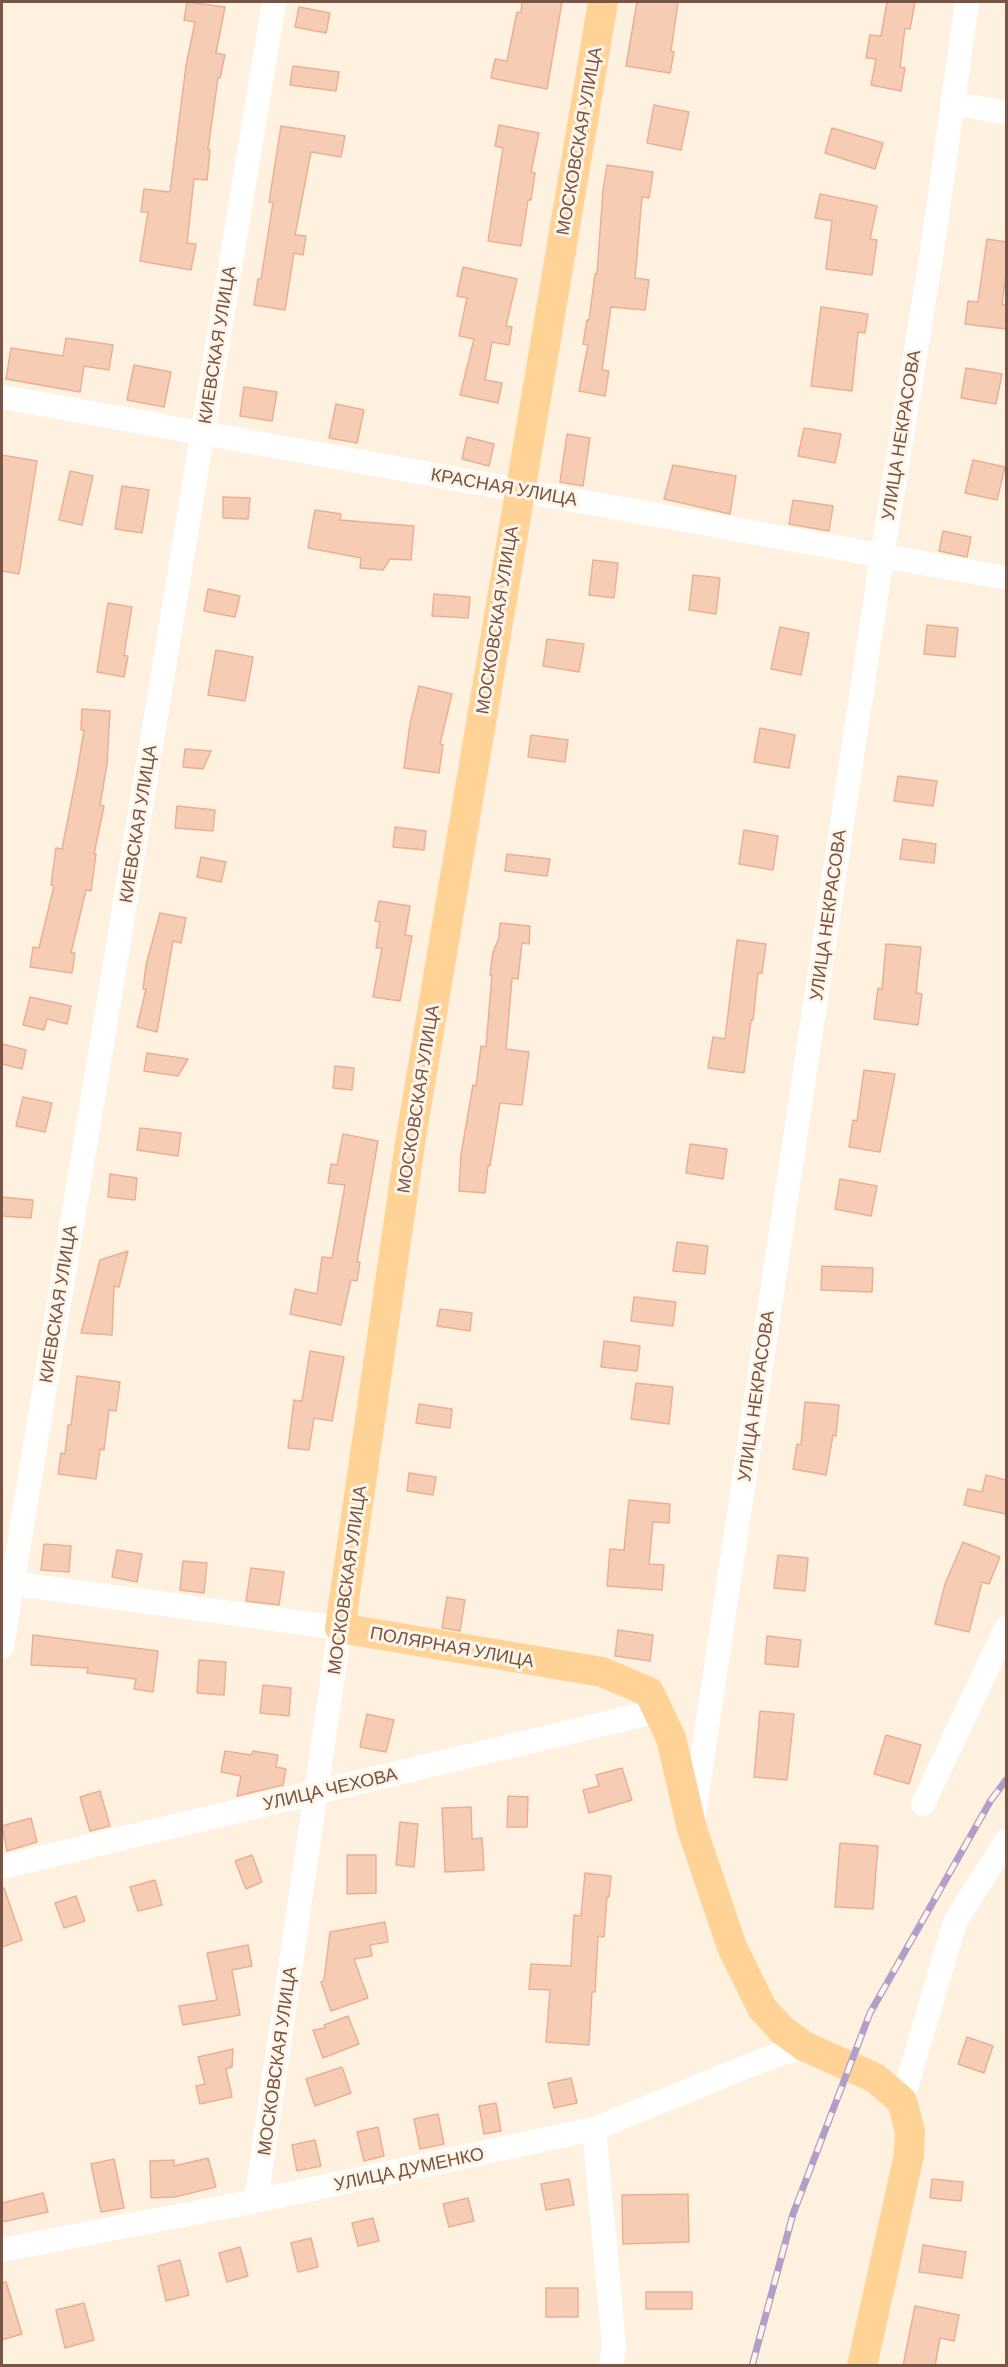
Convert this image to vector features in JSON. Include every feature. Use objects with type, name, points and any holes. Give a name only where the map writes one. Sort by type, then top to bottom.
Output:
[{"type":"main road","name":"МОСКОВСКАЯ УЛИЦА","points":[[340,1628],[411,1137],[603,2]]},
{"type":"main road","name":"ПОЛЯРНАЯ УЛИЦА","points":[[340,1628],[602,1672],[649,1692],[671,1738],[692,1829],[732,1947],[762,2008],[782,2030],[804,2046],[875,2078],[902,2101]]},
{"type":"main road","points":[[862,2366],[909,2155],[910,2132],[902,2101]]},
{"type":"street","name":"КИЕВСКАЯ УЛИЦА","points":[[2,1647],[7,1582],[274,2]]},
{"type":"street","name":"УЛИЦА НЕКРАСОВА","points":[[692,1829],[882,556],[930,258],[966,2]]},
{"type":"street","points":[[952,103],[1006,113]]},
{"type":"street","name":"КРАСНАЯ УЛИЦА","points":[[2,397],[1006,578]]},
{"type":"street","name":"ПОЛЯРНАЯ УЛИЦА","points":[[7,1582],[340,1628]]},
{"type":"street","name":"МОСКОВСКАЯ УЛИЦА","points":[[256,2201],[340,1628]]},
{"type":"street","points":[[923,1804],[1006,1628]]},
{"type":"street","name":"УЛИЦА ЧЕХОВА","points":[[2,1867],[658,1711]]},
{"type":"street","points":[[902,2101],[955,1922],[1006,1841]]},
{"type":"street","name":"УЛИЦА ДУМЕНКО","points":[[2,2250],[256,2201],[594,2130],[758,2062],[804,2046]]},
{"type":"street","points":[[594,2130],[614,2344],[611,2366]]},
{"type":"building","points":[[187,2],[225,7],[216,53],[225,55],[220,78],[218,78],[208,149],[210,150],[207,180],[194,179],[187,243],[196,244],[191,270],[140,261],[148,212],[141,212],[144,189],[170,192],[186,66],[195,22],[184,20]]},
{"type":"building","points":[[522,2],[562,2],[547,89],[491,78],[495,59],[507,61],[517,12],[521,13]]},
{"type":"building","points":[[637,2],[678,2],[670,73],[626,66]]},
{"type":"building","points":[[887,2],[915,2],[910,29],[905,28],[900,67],[905,68],[901,91],[871,85],[876,59],[866,58],[870,35],[881,36]]},
{"type":"building","points":[[299,7],[330,13],[326,33],[295,27]]},
{"type":"building","points":[[293,66],[339,72],[336,91],[290,85]]},
{"type":"building","points":[[654,105],[689,112],[681,150],[647,143]]},
{"type":"building","points":[[499,125],[539,133],[531,172],[535,173],[531,200],[528,200],[521,246],[488,241],[503,148],[495,146]]},
{"type":"building","points":[[281,126],[345,136],[341,157],[311,152],[295,235],[306,236],[303,255],[294,253],[285,310],[254,305],[258,279],[261,279],[273,203],[269,202]]},
{"type":"building","points":[[832,128],[883,143],[875,169],[825,153]]},
{"type":"building","points":[[607,165],[653,172],[649,198],[642,197],[635,278],[649,280],[645,310],[611,307],[602,370],[609,371],[605,396],[579,391],[588,345],[583,344],[587,320],[589,320],[595,274],[597,274]]},
{"type":"building","points":[[820,194],[877,206],[870,239],[877,240],[872,275],[826,269],[832,221],[815,218]]},
{"type":"building","points":[[987,239],[1006,242],[1006,273],[1002,305],[1006,305],[1006,329],[965,324],[968,301],[978,302]]},
{"type":"building","points":[[463,267],[517,279],[506,326],[512,327],[509,345],[492,342],[485,380],[502,383],[498,403],[460,395],[474,339],[459,336],[467,298],[457,296]]},
{"type":"building","points":[[821,307],[868,314],[865,333],[858,332],[852,391],[811,386]]},
{"type":"building","points":[[66,338],[113,345],[109,370],[84,366],[80,392],[6,379],[11,348],[63,356]]},
{"type":"building","points":[[134,365],[171,372],[164,407],[127,400]]},
{"type":"building","points":[[966,368],[1002,374],[996,404],[961,398]]},
{"type":"building","points":[[244,387],[277,392],[272,421],[240,416]]},
{"type":"building","points":[[336,404],[364,410],[357,443],[329,438]]},
{"type":"building","points":[[804,428],[841,434],[835,463],[798,456]]},
{"type":"building","points":[[567,434],[590,438],[583,486],[560,482]]},
{"type":"building","points":[[467,437],[494,444],[489,466],[462,459]]},
{"type":"building","points":[[2,455],[37,461],[19,574],[2,571]]},
{"type":"building","points":[[973,460],[1005,467],[997,500],[965,493]]},
{"type":"building","points":[[673,465],[736,476],[730,514],[664,499]]},
{"type":"building","points":[[70,471],[93,476],[82,525],[59,520]]},
{"type":"building","points":[[122,486],[149,490],[142,533],[115,529]]},
{"type":"building","points":[[223,497],[250,498],[248,519],[223,518]]},
{"type":"building","points":[[793,500],[833,506],[829,531],[789,524]]},
{"type":"building","points":[[315,510],[341,514],[340,520],[414,526],[411,560],[390,559],[383,570],[360,568],[361,558],[308,548]]},
{"type":"building","points":[[943,531],[971,537],[967,557],[939,551]]},
{"type":"building","points":[[593,560],[618,563],[614,598],[589,595]]},
{"type":"building","points":[[693,575],[720,578],[716,614],[689,610]]},
{"type":"building","points":[[208,589],[240,596],[235,617],[204,611]]},
{"type":"building","points":[[434,594],[470,597],[468,618],[432,616]]},
{"type":"building","points":[[108,603],[132,607],[124,655],[128,656],[124,677],[97,672]]},
{"type":"building","points":[[927,625],[958,628],[955,657],[924,654]]},
{"type":"building","points":[[780,627],[809,633],[801,675],[771,669]]},
{"type":"building","points":[[547,639],[584,644],[579,672],[543,666]]},
{"type":"building","points":[[216,650],[253,657],[245,701],[208,695]]},
{"type":"building","points":[[419,686],[452,694],[440,744],[443,745],[439,773],[404,768],[410,724]]},
{"type":"building","points":[[82,709],[110,711],[107,764],[100,805],[104,806],[94,854],[96,854],[91,891],[86,890],[71,953],[75,953],[72,973],[30,967],[33,947],[39,948],[54,886],[51,885],[56,848],[62,849],[84,730],[81,730]]},
{"type":"building","points":[[760,728],[795,735],[789,768],[754,762]]},
{"type":"building","points":[[531,735],[568,740],[565,762],[528,757]]},
{"type":"building","points":[[185,749],[211,751],[203,769],[183,767]]},
{"type":"building","points":[[898,776],[937,781],[933,806],[894,801]]},
{"type":"building","points":[[177,806],[215,810],[213,831],[175,828]]},
{"type":"building","points":[[395,827],[426,831],[424,850],[393,847]]},
{"type":"building","points":[[744,830],[778,836],[773,870],[739,864]]},
{"type":"building","points":[[903,839],[936,844],[934,863],[900,859]]},
{"type":"building","points":[[507,854],[550,859],[547,876],[505,871]]},
{"type":"building","points":[[201,857],[226,862],[221,882],[197,877]]},
{"type":"building","points":[[379,901],[410,906],[405,935],[412,936],[400,1001],[373,997],[382,948],[376,948],[380,922],[375,921]]},
{"type":"building","points":[[160,913],[186,918],[181,943],[173,941],[157,1032],[137,1027],[146,989],[143,989],[146,965]]},
{"type":"building","points":[[500,923],[530,926],[529,944],[522,943],[518,979],[512,978],[506,1049],[529,1052],[522,1105],[500,1103],[485,1193],[459,1191],[461,1155],[473,1085],[476,1086],[481,1046],[486,1047],[492,975],[490,975],[493,952],[499,938]]},
{"type":"building","points":[[737,940],[766,944],[762,973],[758,973],[744,1073],[708,1068],[713,1037],[725,1039]]},
{"type":"building","points":[[886,944],[921,947],[916,993],[922,994],[918,1025],[874,1019],[878,988],[882,989]]},
{"type":"building","points":[[30,997],[71,1006],[67,1024],[47,1019],[44,1030],[23,1025]]},
{"type":"building","points":[[2,1044],[26,1050],[22,1069],[2,1064]]},
{"type":"building","points":[[147,1053],[188,1059],[178,1076],[144,1071]]},
{"type":"building","points":[[335,1066],[354,1068],[352,1090],[333,1088]]},
{"type":"building","points":[[864,1070],[895,1074],[880,1152],[849,1147],[853,1120],[857,1121]]},
{"type":"building","points":[[23,1097],[52,1103],[45,1132],[16,1126]]},
{"type":"building","points":[[140,1128],[181,1133],[178,1156],[137,1150]]},
{"type":"building","points":[[343,1134],[378,1141],[357,1262],[360,1262],[357,1281],[351,1280],[341,1325],[290,1314],[295,1289],[317,1294],[322,1257],[332,1258],[345,1185],[328,1183],[331,1164],[337,1165]]},
{"type":"building","points":[[690,1144],[727,1149],[723,1179],[686,1173]]},
{"type":"building","points":[[110,1174],[137,1178],[135,1200],[108,1197]]},
{"type":"building","points":[[840,1179],[877,1186],[871,1216],[835,1209]]},
{"type":"building","points":[[2,1197],[33,1200],[31,1218],[2,1216]]},
{"type":"building","points":[[677,1242],[708,1246],[705,1274],[673,1271]]},
{"type":"building","points":[[128,1251],[119,1287],[114,1286],[112,1335],[81,1333],[100,1260]]},
{"type":"building","points":[[822,1266],[873,1268],[872,1292],[821,1290]]},
{"type":"building","points":[[634,1297],[676,1302],[673,1326],[631,1321]]},
{"type":"building","points":[[440,1309],[472,1313],[470,1331],[437,1326]]},
{"type":"building","points":[[604,1341],[640,1346],[637,1371],[601,1367]]},
{"type":"building","points":[[310,1351],[344,1357],[332,1421],[314,1418],[309,1450],[288,1448],[294,1400],[302,1401]]},
{"type":"building","points":[[77,1376],[120,1382],[116,1411],[109,1410],[104,1450],[100,1449],[96,1479],[58,1474],[61,1453],[65,1454],[68,1425],[71,1425]]},
{"type":"building","points":[[636,1383],[673,1387],[669,1424],[631,1419]]},
{"type":"building","points":[[805,1402],[839,1405],[836,1436],[833,1435],[826,1475],[793,1469],[797,1444],[801,1445]]},
{"type":"building","points":[[419,1404],[452,1409],[450,1428],[416,1423]]},
{"type":"building","points":[[409,1473],[436,1477],[433,1495],[407,1491]]},
{"type":"building","points":[[986,1475],[1006,1480],[1006,1514],[964,1505],[968,1489],[982,1492]]},
{"type":"building","points":[[629,1500],[670,1504],[669,1523],[653,1522],[649,1564],[664,1565],[662,1590],[607,1586],[610,1549],[624,1550]]},
{"type":"building","points":[[963,1542],[1000,1557],[989,1584],[982,1582],[969,1632],[935,1624],[945,1584]]},
{"type":"building","points":[[44,1544],[71,1546],[69,1572],[41,1570]]},
{"type":"building","points":[[117,1550],[142,1554],[137,1582],[112,1577]]},
{"type":"building","points":[[778,1555],[808,1558],[805,1591],[774,1588]]},
{"type":"building","points":[[183,1561],[207,1563],[204,1593],[180,1590]]},
{"type":"building","points":[[251,1568],[284,1572],[279,1605],[246,1601]]},
{"type":"building","points":[[447,1597],[465,1600],[460,1631],[442,1628]]},
{"type":"building","points":[[618,1630],[653,1635],[650,1661],[615,1656]]},
{"type":"building","points":[[33,1635],[158,1651],[153,1692],[134,1689],[136,1679],[87,1673],[88,1668],[31,1665]]},
{"type":"building","points":[[767,1636],[801,1640],[798,1667],[765,1664]]},
{"type":"building","points":[[199,1660],[226,1662],[224,1695],[197,1693]]},
{"type":"building","points":[[263,1685],[291,1688],[289,1716],[260,1713]]},
{"type":"building","points":[[760,1711],[794,1714],[787,1780],[754,1777]]},
{"type":"building","points":[[367,1714],[394,1720],[386,1752],[360,1747]]},
{"type":"building","points":[[886,1735],[921,1745],[909,1784],[874,1774]]},
{"type":"building","points":[[225,1751],[251,1755],[253,1751],[278,1755],[276,1767],[286,1769],[283,1785],[237,1796],[241,1776],[221,1772]]},
{"type":"building","points":[[622,1768],[632,1800],[589,1813],[583,1790],[599,1786],[596,1775]]},
{"type":"building","points":[[100,1791],[110,1826],[90,1831],[80,1797]]},
{"type":"building","points":[[508,1796],[528,1797],[527,1827],[507,1827]]},
{"type":"building","points":[[471,1807],[472,1839],[482,1838],[484,1870],[445,1872],[442,1808]]},
{"type":"building","points":[[31,1818],[37,1842],[7,1851],[2,1826]]},
{"type":"building","points":[[400,1822],[418,1824],[414,1867],[396,1865]]},
{"type":"building","points":[[840,1843],[878,1846],[873,1909],[835,1907]]},
{"type":"building","points":[[252,1855],[262,1882],[246,1889],[235,1861]]},
{"type":"building","points":[[347,1855],[376,1855],[376,1893],[347,1894]]},
{"type":"building","points":[[585,1873],[611,1876],[604,1937],[598,1936],[589,2045],[546,2042],[550,1990],[529,1989],[531,1964],[571,1966],[574,1915],[581,1916]]},
{"type":"building","points":[[155,1880],[162,1905],[138,1911],[130,1887]]},
{"type":"building","points":[[2,1888],[4,1888],[22,1940],[2,1947]]},
{"type":"building","points":[[76,1896],[85,1921],[64,1928],[55,1903]]},
{"type":"building","points":[[385,1922],[388,1942],[370,1945],[372,1956],[354,1959],[368,1998],[331,2011],[321,1982],[324,1980],[330,1932]]},
{"type":"building","points":[[248,1945],[252,1966],[232,1970],[240,2015],[183,2025],[179,2006],[217,2000],[207,1953]]},
{"type":"building","points":[[348,2016],[359,2044],[323,2058],[313,2030],[325,2028],[324,2025]]},
{"type":"building","points":[[967,2037],[993,2046],[984,2073],[958,2064]]},
{"type":"building","points":[[233,2049],[232,2067],[226,2069],[232,2097],[200,2104],[196,2086],[205,2084],[198,2057]]},
{"type":"building","points":[[342,2067],[351,2093],[315,2106],[306,2079]]},
{"type":"building","points":[[571,2078],[577,2103],[554,2108],[548,2083]]},
{"type":"building","points":[[496,2103],[501,2131],[484,2134],[479,2106]]},
{"type":"building","points":[[438,2114],[444,2144],[420,2149],[414,2119]]},
{"type":"building","points":[[378,2127],[384,2156],[364,2161],[357,2132]]},
{"type":"building","points":[[315,2140],[321,2166],[297,2171],[292,2145]]},
{"type":"building","points":[[208,2158],[216,2187],[175,2197],[151,2198],[150,2161],[174,2160],[174,2166]]},
{"type":"building","points":[[114,2159],[124,2208],[101,2212],[91,2164]]},
{"type":"building","points":[[569,2179],[574,2205],[546,2210],[541,2184]]},
{"type":"building","points":[[932,2179],[963,2182],[961,2201],[930,2198]]},
{"type":"building","points":[[43,2193],[48,2212],[2,2222],[2,2203]]},
{"type":"building","points":[[688,2194],[689,2242],[623,2244],[622,2195]]},
{"type":"building","points":[[468,2198],[474,2221],[449,2227],[443,2204]]},
{"type":"building","points":[[373,2218],[379,2241],[358,2246],[352,2223]]},
{"type":"building","points":[[311,2238],[318,2267],[298,2272],[291,2243]]},
{"type":"building","points":[[923,2245],[966,2252],[962,2278],[919,2272]]},
{"type":"building","points":[[240,2247],[248,2276],[227,2282],[219,2253]]},
{"type":"building","points":[[180,2260],[189,2295],[166,2301],[158,2266]]},
{"type":"building","points":[[6,2282],[22,2334],[2,2340],[2,2283]]},
{"type":"building","points":[[546,2288],[578,2288],[578,2317],[546,2317]]},
{"type":"building","points":[[646,2292],[692,2292],[692,2309],[646,2309]]},
{"type":"building","points":[[84,2303],[94,2340],[65,2348],[56,2310]]},
{"type":"building","points":[[915,2306],[959,2315],[954,2341],[940,2338],[935,2366],[903,2366]]},
{"type":"railway","points":[[752,2366],[793,2214],[870,2013],[991,1800],[1006,1780]]}]
